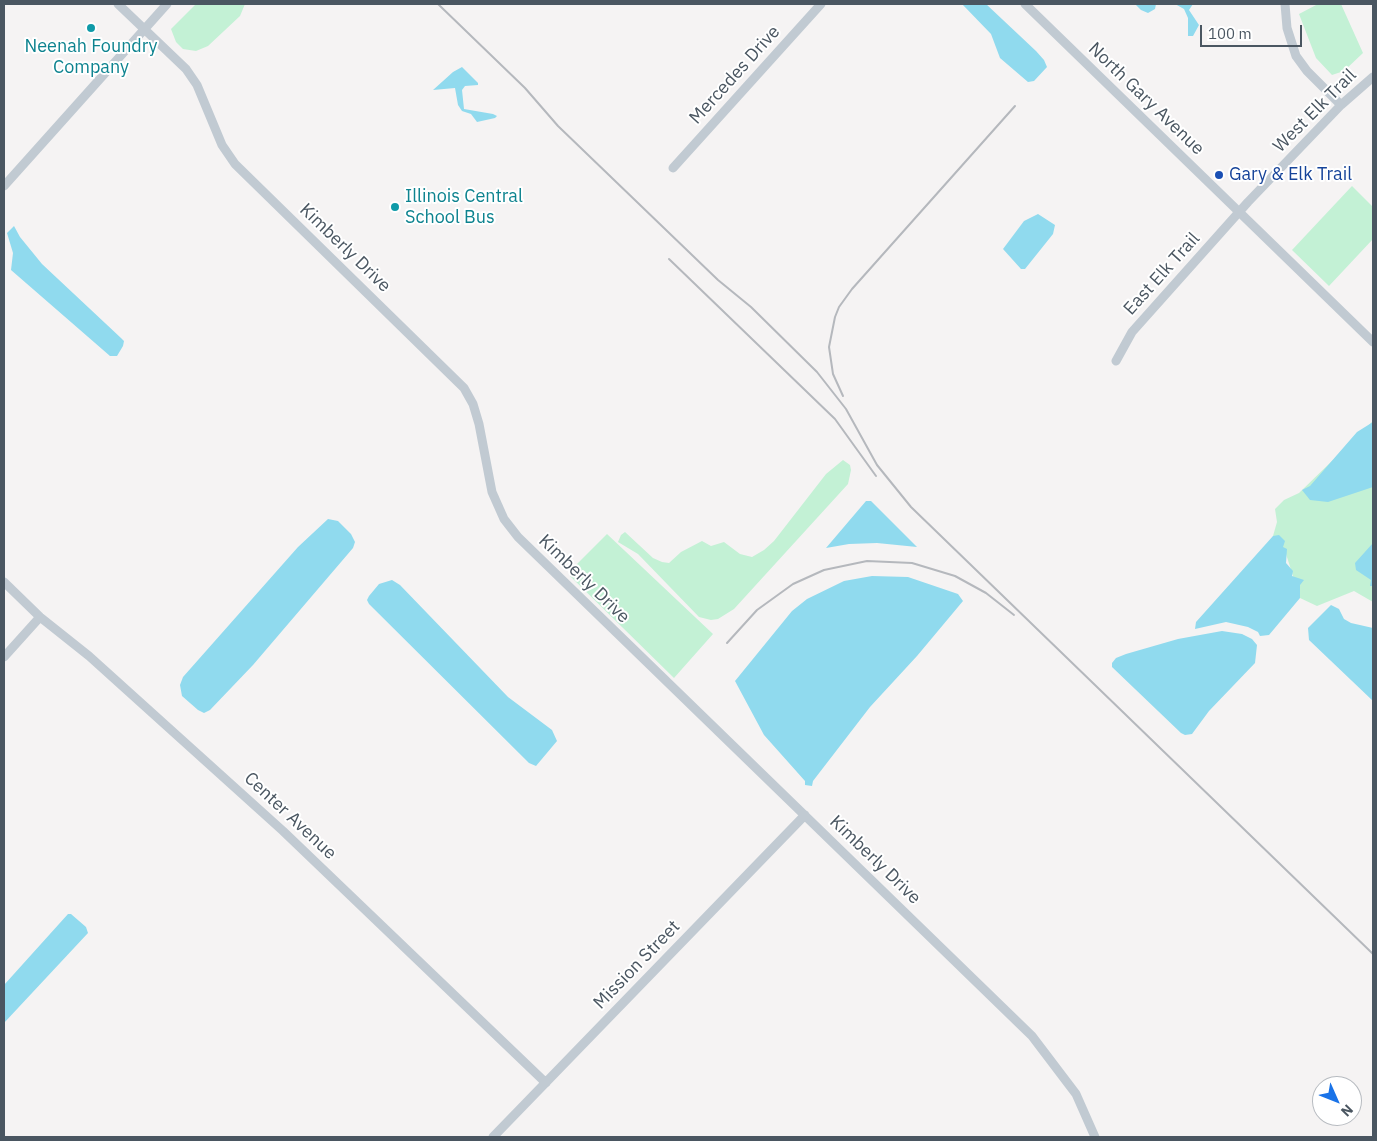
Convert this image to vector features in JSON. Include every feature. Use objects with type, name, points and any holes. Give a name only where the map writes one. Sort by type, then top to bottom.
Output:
[{"type":"street","name":"Kimberly Drive","points":[[118,4],[186,69],[197,85],[222,145],[235,164],[464,388],[477,415],[492,492],[504,519],[518,538],[1032,1036],[1076,1094],[1095,1137]]},
{"type":"street","points":[[4,186],[167,4]]},
{"type":"street","name":"Mercedes Drive","points":[[673,168],[821,4]]},
{"type":"street","name":"North Gary Avenue","points":[[1025,4],[1373,342]]},
{"type":"street","points":[[1285,4],[1287,28],[1296,56],[1307,71],[1341,105]]},
{"type":"street","name":"West Elk Trail","points":[[1240,212],[1341,105],[1373,77]]},
{"type":"street","name":"East Elk Trail","points":[[1116,362],[1132,332],[1240,212]]},
{"type":"street","name":"Center Avenue","points":[[4,582],[40,617],[89,656],[283,830],[546,1083]]},
{"type":"street","points":[[4,657],[40,617]]},
{"type":"street","name":"Mission Street","points":[[493,1137],[804,815]]},
{"type":"green space","points":[[196,4],[245,4],[240,16],[208,46],[196,51],[183,49],[176,42],[171,29]]},
{"type":"green space","points":[[1318,4],[1341,4],[1363,53],[1344,71],[1332,75],[1316,58],[1299,14]]},
{"type":"green space","points":[[1352,186],[1373,207],[1373,239],[1329,286],[1292,250]]},
{"type":"green space","points":[[1373,421],[1373,602],[1354,591],[1317,606],[1300,598],[1286,554],[1273,536],[1277,522],[1275,509],[1284,500],[1299,493]]},
{"type":"green space","points":[[843,460],[850,465],[851,470],[848,484],[734,609],[718,619],[711,620],[699,617],[638,554],[618,542],[621,535],[625,532],[653,558],[669,563],[681,552],[702,541],[711,546],[724,542],[740,554],[752,557],[774,541],[826,474]]},
{"type":"green space","points":[[607,534],[713,634],[674,678],[570,576],[572,569]]},
{"type":"water","points":[[962,4],[986,4],[1036,51],[1047,67],[1034,81],[1028,82],[1000,58],[991,34]]},
{"type":"water","points":[[1135,4],[1156,4],[1155,9],[1148,13],[1141,10]]},
{"type":"water","points":[[1175,4],[1193,4],[1189,10],[1199,25],[1193,36],[1188,36],[1188,18],[1184,9]]},
{"type":"water","points":[[462,67],[478,83],[478,85],[465,86],[462,90],[464,109],[493,114],[497,116],[495,118],[477,122],[471,114],[462,111],[458,105],[455,88],[433,90],[453,72]]},
{"type":"water","points":[[1038,214],[1055,225],[1053,234],[1025,269],[1021,269],[1003,249],[1024,221]]},
{"type":"water","points":[[14,226],[20,237],[42,264],[124,341],[117,356],[110,356],[11,270],[13,253],[7,233]]},
{"type":"water","points":[[1373,422],[1373,487],[1328,502],[1310,500],[1302,490],[1310,486],[1357,432]]},
{"type":"water","points":[[866,501],[871,501],[917,547],[877,543],[849,544],[826,548]]},
{"type":"water","points":[[328,519],[338,521],[351,534],[355,542],[353,548],[253,665],[210,710],[204,713],[198,710],[182,696],[180,685],[183,677],[298,547]]},
{"type":"water","points":[[1279,535],[1285,541],[1283,547],[1287,549],[1286,563],[1293,571],[1292,576],[1304,580],[1300,585],[1300,598],[1269,635],[1260,636],[1258,632],[1248,627],[1226,622],[1195,629],[1196,622],[1273,536]]},
{"type":"water","points":[[1373,543],[1373,586],[1370,586],[1371,580],[1356,570],[1355,563]]},
{"type":"water","points":[[872,576],[908,577],[958,594],[963,601],[917,656],[870,707],[813,781],[812,786],[805,785],[805,781],[764,735],[735,681],[792,611],[807,599],[844,581]]},
{"type":"water","points":[[392,580],[400,585],[508,697],[552,730],[557,741],[536,766],[529,763],[369,604],[367,600],[369,596],[379,584]]},
{"type":"water","points":[[1331,605],[1339,609],[1344,619],[1351,623],[1373,628],[1373,701],[1309,640],[1308,628]]},
{"type":"water","points":[[1222,631],[1242,634],[1252,639],[1257,645],[1255,663],[1209,711],[1192,734],[1185,735],[1181,733],[1112,667],[1112,663],[1116,658],[1126,654],[1178,639]]},
{"type":"water","points":[[68,914],[71,914],[86,927],[88,933],[4,1023],[4,985]]},
{"type":"railway","points":[[438,4],[525,88],[558,126],[718,280],[751,307],[817,372],[846,409],[877,465],[911,507],[1373,954]]},
{"type":"railway","points":[[843,396],[833,374],[829,347],[839,307],[852,289],[1015,106]]},
{"type":"railway","points":[[669,259],[835,419],[876,476]]},
{"type":"railway","points":[[727,643],[757,610],[793,584],[824,570],[867,561],[912,563],[955,576],[986,593],[1014,615]]},
{"type":"place","name":"Neenah Foundry Company","points":[[91,28]]},
{"type":"place","name":"Gary & Elk Trail","points":[[1219,175]]},
{"type":"place","name":"Illinois Central School Bus","points":[[395,207]]}]
